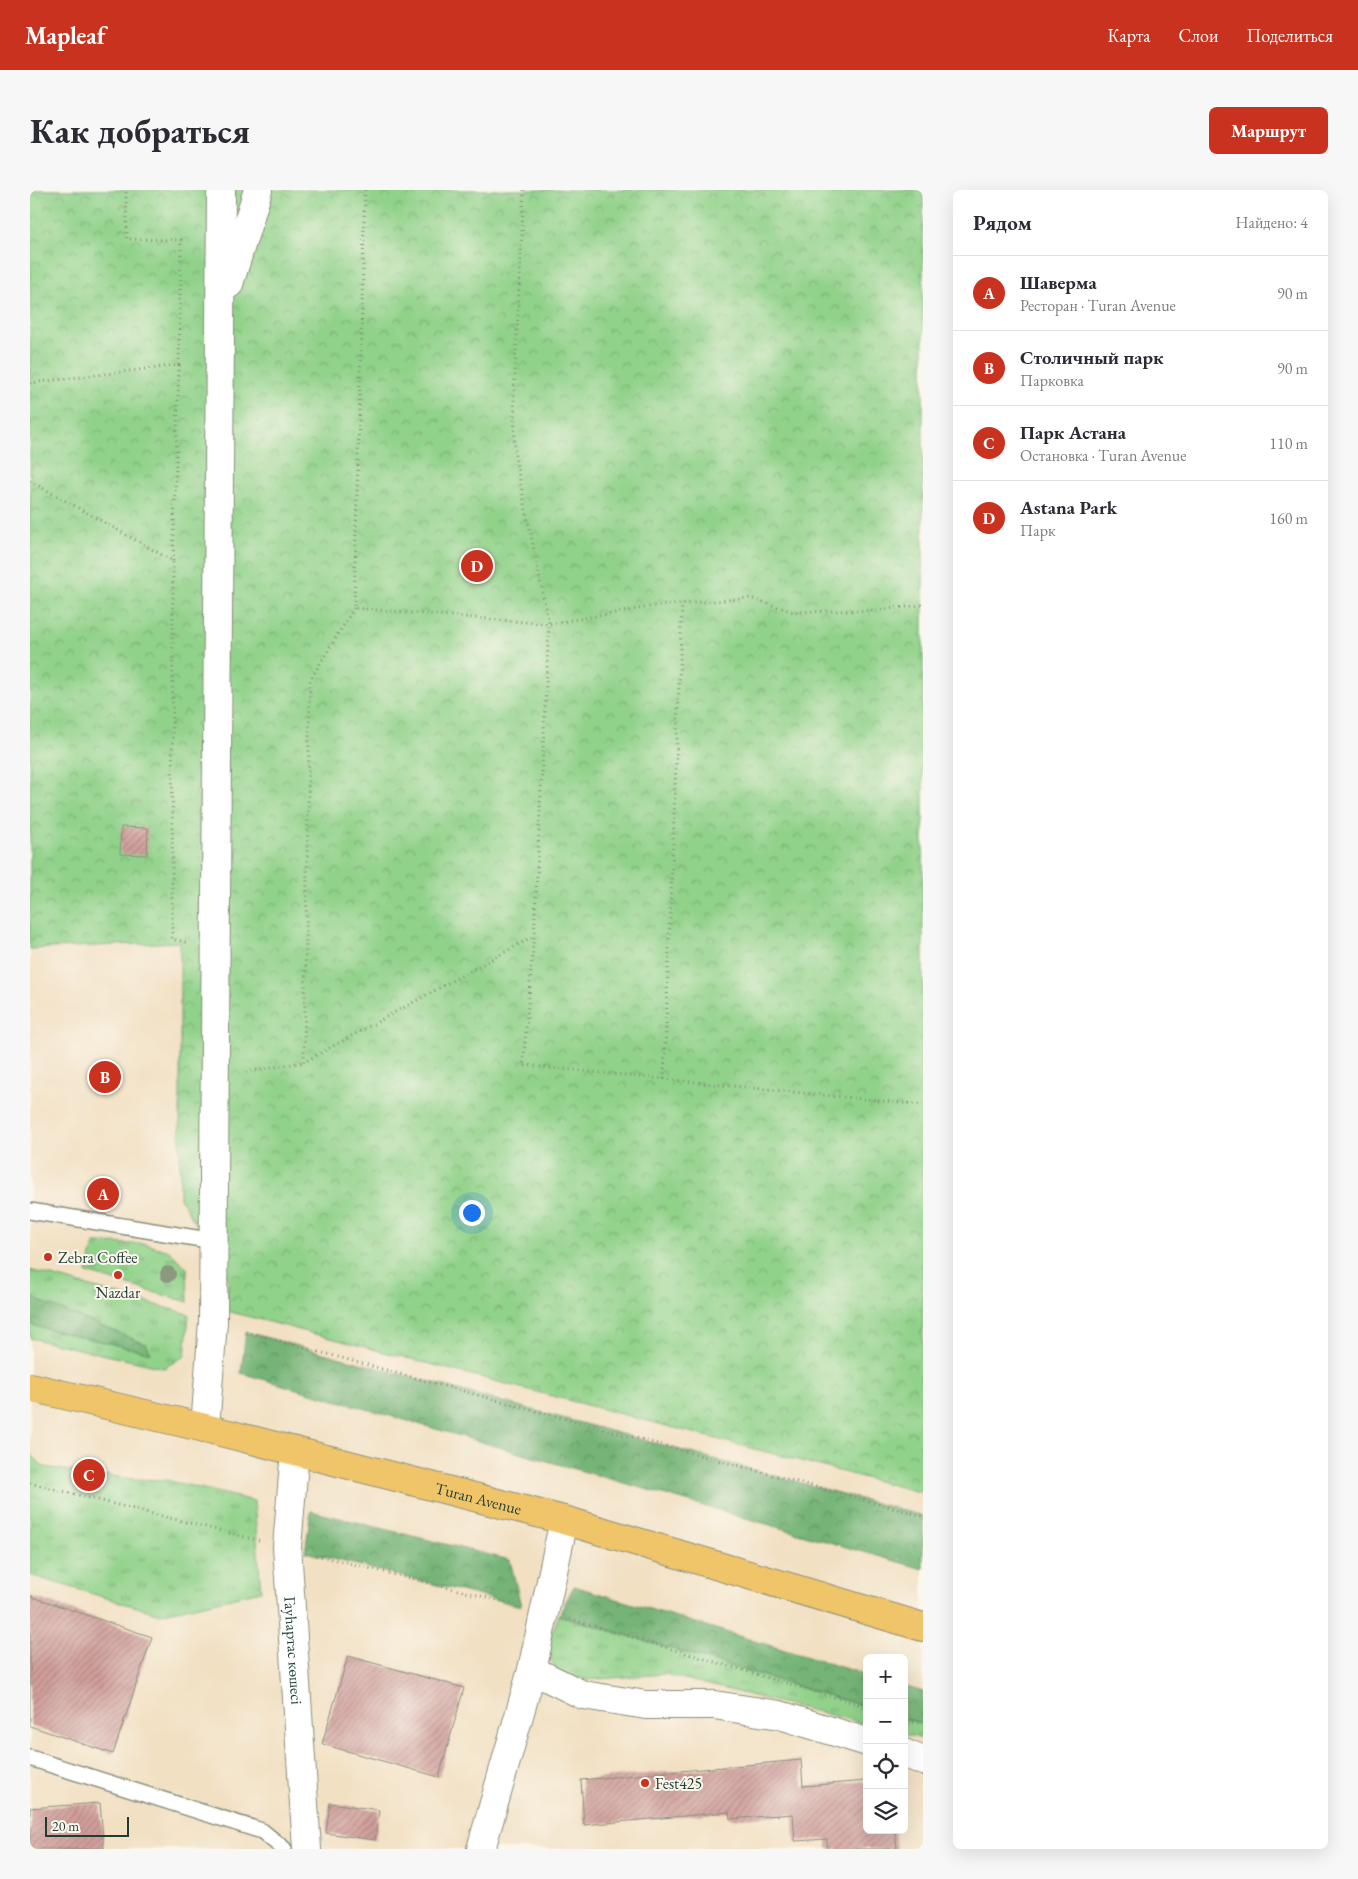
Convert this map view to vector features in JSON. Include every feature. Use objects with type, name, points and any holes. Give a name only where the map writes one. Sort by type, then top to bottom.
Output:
[{"type":"main road","name":"Turan Avenue","points":[[30,1387],[205,1428],[564,1520],[923,1627]]},
{"type":"street","points":[[205,1428],[213,1322],[222,190]]},
{"type":"street","points":[[220,309],[258,190]]},
{"type":"street","name":"Гауhартас көшесі","points":[[295,1451],[287,1548],[307,1849]]},
{"type":"street","points":[[481,1849],[532,1670],[564,1520]]},
{"type":"street","points":[[532,1670],[583,1695],[646,1705],[714,1705],[780,1714],[863,1741]]},
{"type":"street","points":[[908,1755],[923,1761]]},
{"type":"lane","points":[[30,1211],[214,1240]]},
{"type":"lane","points":[[30,1758],[262,1831],[284,1849]]},
{"type":"path","points":[[126,190],[127,240],[180,240],[179,365],[173,561],[172,939],[197,945]]},
{"type":"path","points":[[304,1062],[310,680],[354,608],[365,190]]},
{"type":"path","points":[[524,190],[514,394],[515,456],[549,624],[534,936],[523,1065],[923,1105]]},
{"type":"path","points":[[30,383],[179,365]]},
{"type":"path","points":[[30,481],[173,561]]},
{"type":"path","points":[[354,608],[549,624],[655,606],[750,598],[794,612],[879,610],[923,605]]},
{"type":"path","points":[[664,1079],[682,604]]},
{"type":"path","points":[[246,1072],[304,1062],[534,936]]},
{"type":"path","points":[[246,1332],[923,1516]]},
{"type":"path","points":[[30,1484],[258,1540]]},
{"type":"path","points":[[908,1719],[923,1724]]},
{"type":"green space","points":[[30,190],[923,190],[923,1493],[227,1311],[228,1278],[180,1198],[180,942],[30,949]]},
{"type":"green space","points":[[94,1243],[146,1244],[169,1251],[187,1268],[188,1302],[87,1273]]},
{"type":"green space","points":[[30,1270],[189,1314],[185,1356],[164,1368],[30,1338]]},
{"type":"green space","points":[[30,1297],[146,1344],[151,1353],[30,1325]]},
{"type":"green space","points":[[246,1332],[923,1516],[923,1569],[241,1373]]},
{"type":"green space","points":[[30,1453],[44,1467],[132,1479],[166,1480],[254,1501],[261,1591],[160,1614],[30,1575]]},
{"type":"green space","points":[[311,1511],[510,1560],[521,1606],[305,1552]]},
{"type":"green space","points":[[574,1586],[863,1674],[863,1706],[559,1615]]},
{"type":"green space","points":[[559,1615],[863,1706],[863,1723],[664,1674],[587,1680],[558,1673],[546,1647]]},
{"type":"green space","points":[[908,1687],[923,1692],[923,1724],[908,1719]]},
{"type":"green space","points":[[908,1719],[923,1724],[923,1739],[908,1735]]},
{"type":"building","points":[[121,827],[148,828],[147,855],[120,854]]},
{"type":"building","points":[[30,1596],[152,1637],[113,1754],[30,1726]]},
{"type":"building","points":[[348,1656],[464,1688],[439,1777],[322,1744]]},
{"type":"building","points":[[801,1760],[803,1786],[863,1781],[863,1834],[895,1834],[897,1849],[827,1849],[827,1839],[795,1841],[793,1814],[730,1819],[729,1812],[584,1825],[581,1780]]},
{"type":"building","points":[[100,1803],[104,1849],[30,1849],[30,1808]]},
{"type":"building","points":[[330,1803],[379,1810],[375,1840],[326,1833]]},
{"type":"place","name":"Astana Park","points":[[477,566]]},
{"type":"place","name":"Столичный парк","points":[[105,1077]]},
{"type":"place","name":"Шаверма","points":[[103,1194]]},
{"type":"place","name":"Zebra Coffee","points":[[48,1257]]},
{"type":"place","name":"Nazdar","points":[[118,1275]]},
{"type":"place","name":"Парк Астана","points":[[89,1475]]},
{"type":"place","name":"Fest425","points":[[645,1783]]}]
